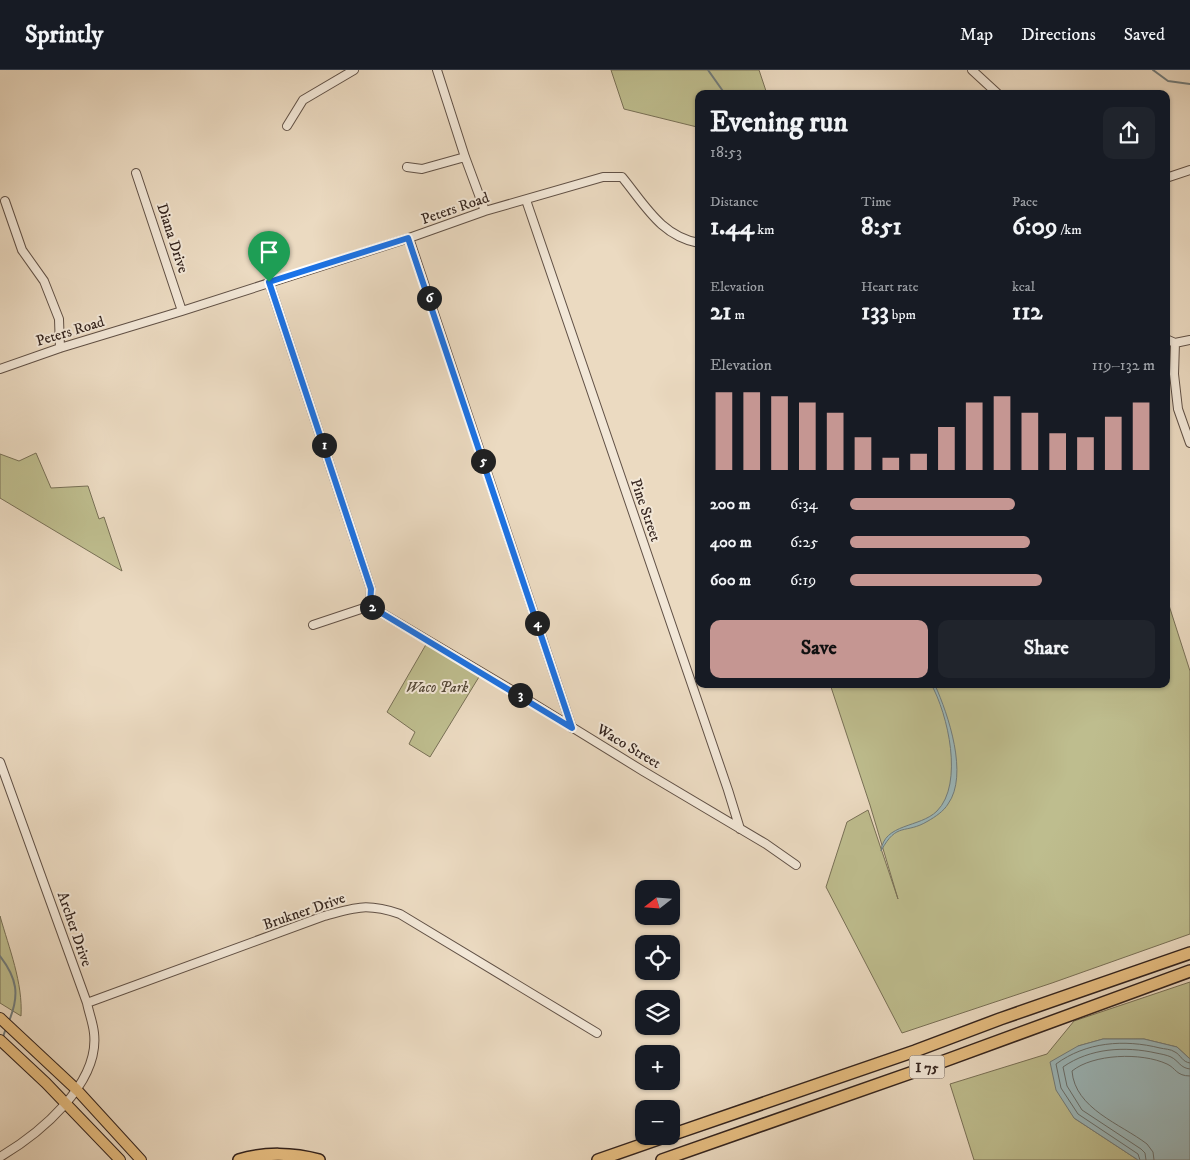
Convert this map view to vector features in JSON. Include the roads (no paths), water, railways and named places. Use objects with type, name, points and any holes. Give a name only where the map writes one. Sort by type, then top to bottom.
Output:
[{"type":"highway","name":"I 75","points":[[680,1132],[1190,953]]},
{"type":"highway","name":"I 75","points":[[662,1160],[880,1084],[1190,971]]},
{"type":"highway","points":[[593,1160],[641,1145]]},
{"type":"highway","points":[[239,1160],[283,1154],[319,1160]]},
{"type":"main road","points":[[0,1018],[77,1090],[141,1160]]},
{"type":"main road","points":[[0,1040],[120,1160]]},
{"type":"street","points":[[287,126],[303,100],[354,70]]},
{"type":"street","points":[[437,70],[465,157],[485,211]]},
{"type":"street","points":[[972,70],[994,90]]},
{"type":"street","points":[[408,167],[422,169],[465,157]]},
{"type":"street","points":[[1170,177],[1190,170]]},
{"type":"street","name":"Diana Drive","points":[[136,173],[182,312]]},
{"type":"street","name":"Peters Road","points":[[0,369],[60,348],[182,312],[485,211],[603,178],[622,177],[668,231],[678,237],[695,242]]},
{"type":"street","name":"Pine Street","points":[[526,200],[740,828]]},
{"type":"street","points":[[5,201],[22,250],[44,281],[59,319],[60,348]]},
{"type":"street","points":[[408,238],[572,728]]},
{"type":"street","points":[[269,282],[371,589],[370,606],[313,625]]},
{"type":"street","points":[[1170,341],[1175,343],[1190,340]]},
{"type":"street","points":[[1175,343],[1174,374],[1178,409],[1190,443]]},
{"type":"street","name":"Waco Street","points":[[370,606],[740,828],[796,865]]},
{"type":"street","name":"Archer Drive","points":[[0,762],[87,1003],[95,1034],[87,1072],[77,1090],[38,1130],[21,1144],[0,1157]]},
{"type":"street","name":"Brukner Drive","points":[[87,1003],[324,916],[358,907],[379,907],[400,914],[597,1033]]},
{"type":"water","points":[[933,688],[936,688],[940,697],[954,744],[957,777],[954,792],[946,807],[939,814],[920,825],[897,832],[881,851],[889,835],[930,816],[937,811],[945,799],[950,784],[950,749],[943,713]]},
{"type":"water","points":[[1103,1039],[1144,1039],[1177,1047],[1190,1059],[1190,1160],[1138,1160],[1074,1118],[1056,1090],[1050,1062],[1078,1046]]},
{"type":"waterway","points":[[708,70],[722,90]]},
{"type":"waterway","points":[[1153,70],[1168,81],[1190,84]]},
{"type":"waterway","points":[[0,956],[10,972],[15,987],[15,1003],[9,1021]]},
{"type":"waterway","points":[[3,1037],[6,1028]]},
{"type":"park label","name":"Waco Park","points":[[437,687]]}]
